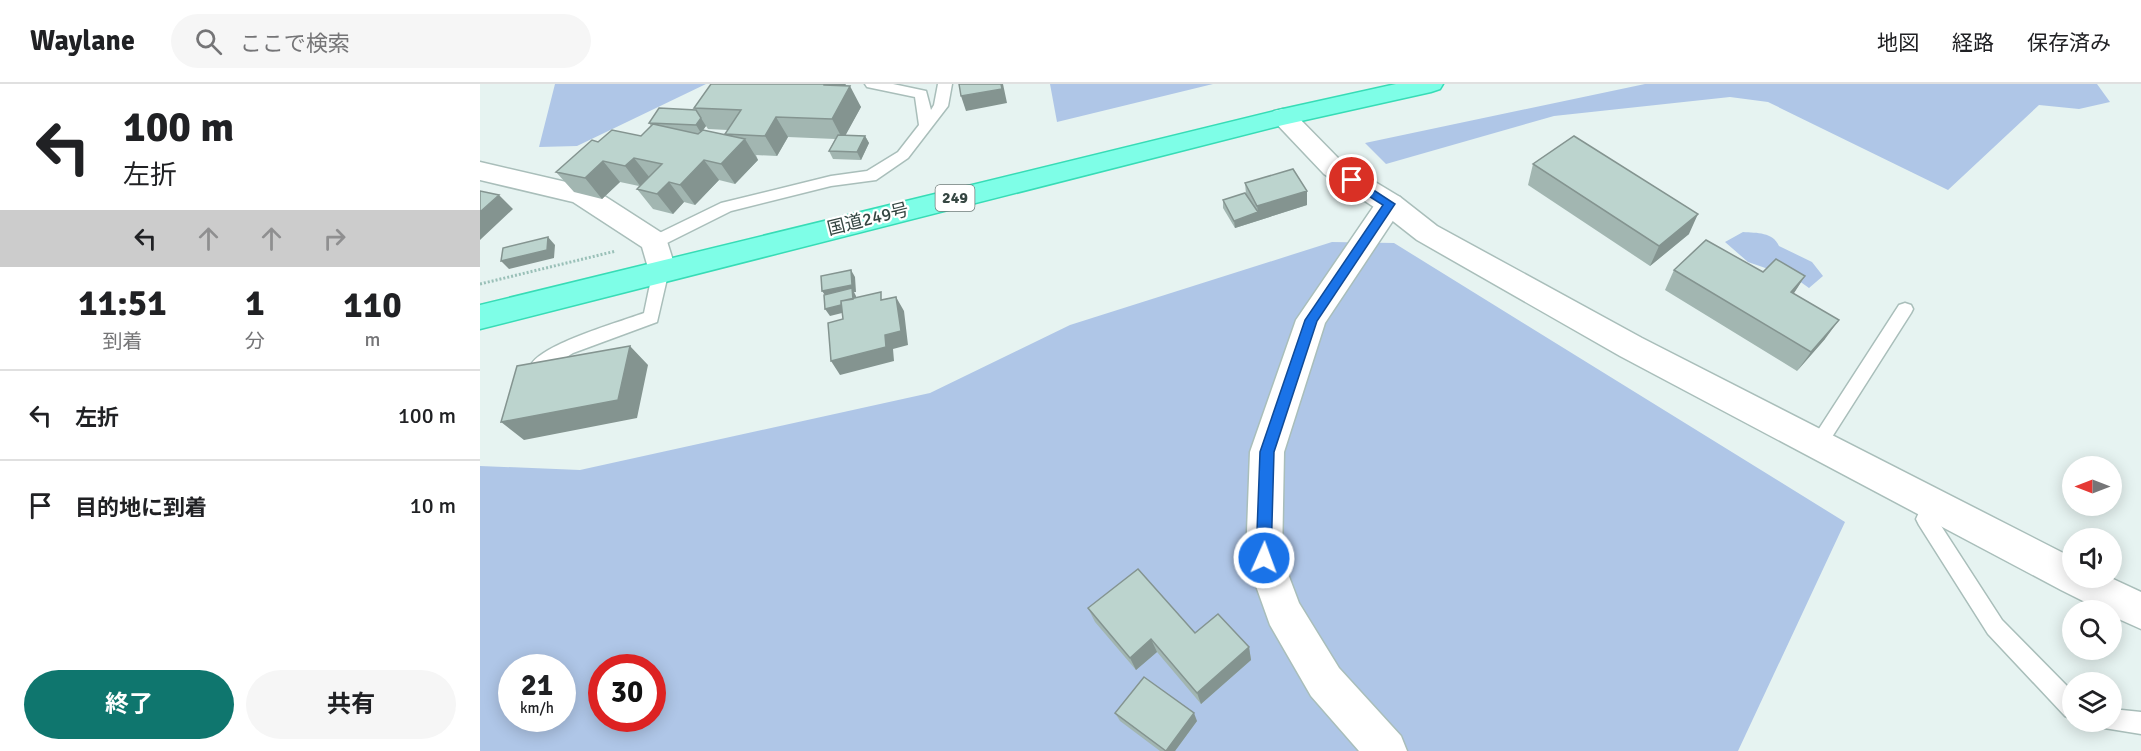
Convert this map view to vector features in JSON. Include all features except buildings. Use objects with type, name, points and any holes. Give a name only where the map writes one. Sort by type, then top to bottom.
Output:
[{"type":"highway","name":"国道249号","points":[[480,317],[661,270],[1283,117],[1388,88],[1431,84]]},
{"type":"street","points":[[1283,117],[1333,168],[1390,204],[1437,239],[1631,346],[2062,571]]},
{"type":"street","points":[[480,171],[582,195],[655,242],[661,270]]},
{"type":"street","points":[[1386,751],[1325,682],[1283,612],[1264,558],[1267,452],[1311,320],[1390,204]]},
{"type":"street","points":[[2096,588],[2141,611]]},
{"type":"lane","points":[[872,84],[921,94],[926,125]]},
{"type":"lane","points":[[655,242],[726,207],[831,181],[871,176],[903,155],[941,106],[945,84]]},
{"type":"lane","points":[[564,372],[540,365],[567,348],[651,317],[661,270]]},
{"type":"lane","points":[[1819,443],[1905,309]]},
{"type":"lane","points":[[1933,503],[1926,519],[1995,627],[2062,697]]},
{"type":"lane","points":[[2122,721],[2141,723]]},
{"type":"path","points":[[480,284],[621,250]]},
{"type":"shaded area","points":[[555,84],[706,84],[577,146],[539,147]]},
{"type":"shaded area","points":[[1050,84],[1213,84],[1057,122]]},
{"type":"shaded area","points":[[1645,84],[2097,84],[2110,102],[2079,109],[2039,105],[1948,190],[1768,102],[1730,97],[1554,116],[1386,164],[1365,143]]},
{"type":"shaded area","points":[[1743,232],[1759,233],[1773,238],[1779,246],[1812,262],[1823,276],[1809,288],[1795,278],[1748,262],[1725,242]]},
{"type":"shaded area","points":[[1332,242],[1394,243],[1845,522],[1738,751],[480,751],[480,466],[580,470],[930,393],[1070,325]]},
{"type":"route","points":[[1264,558],[1267,452],[1311,320],[1390,204],[1352,180]]}]
